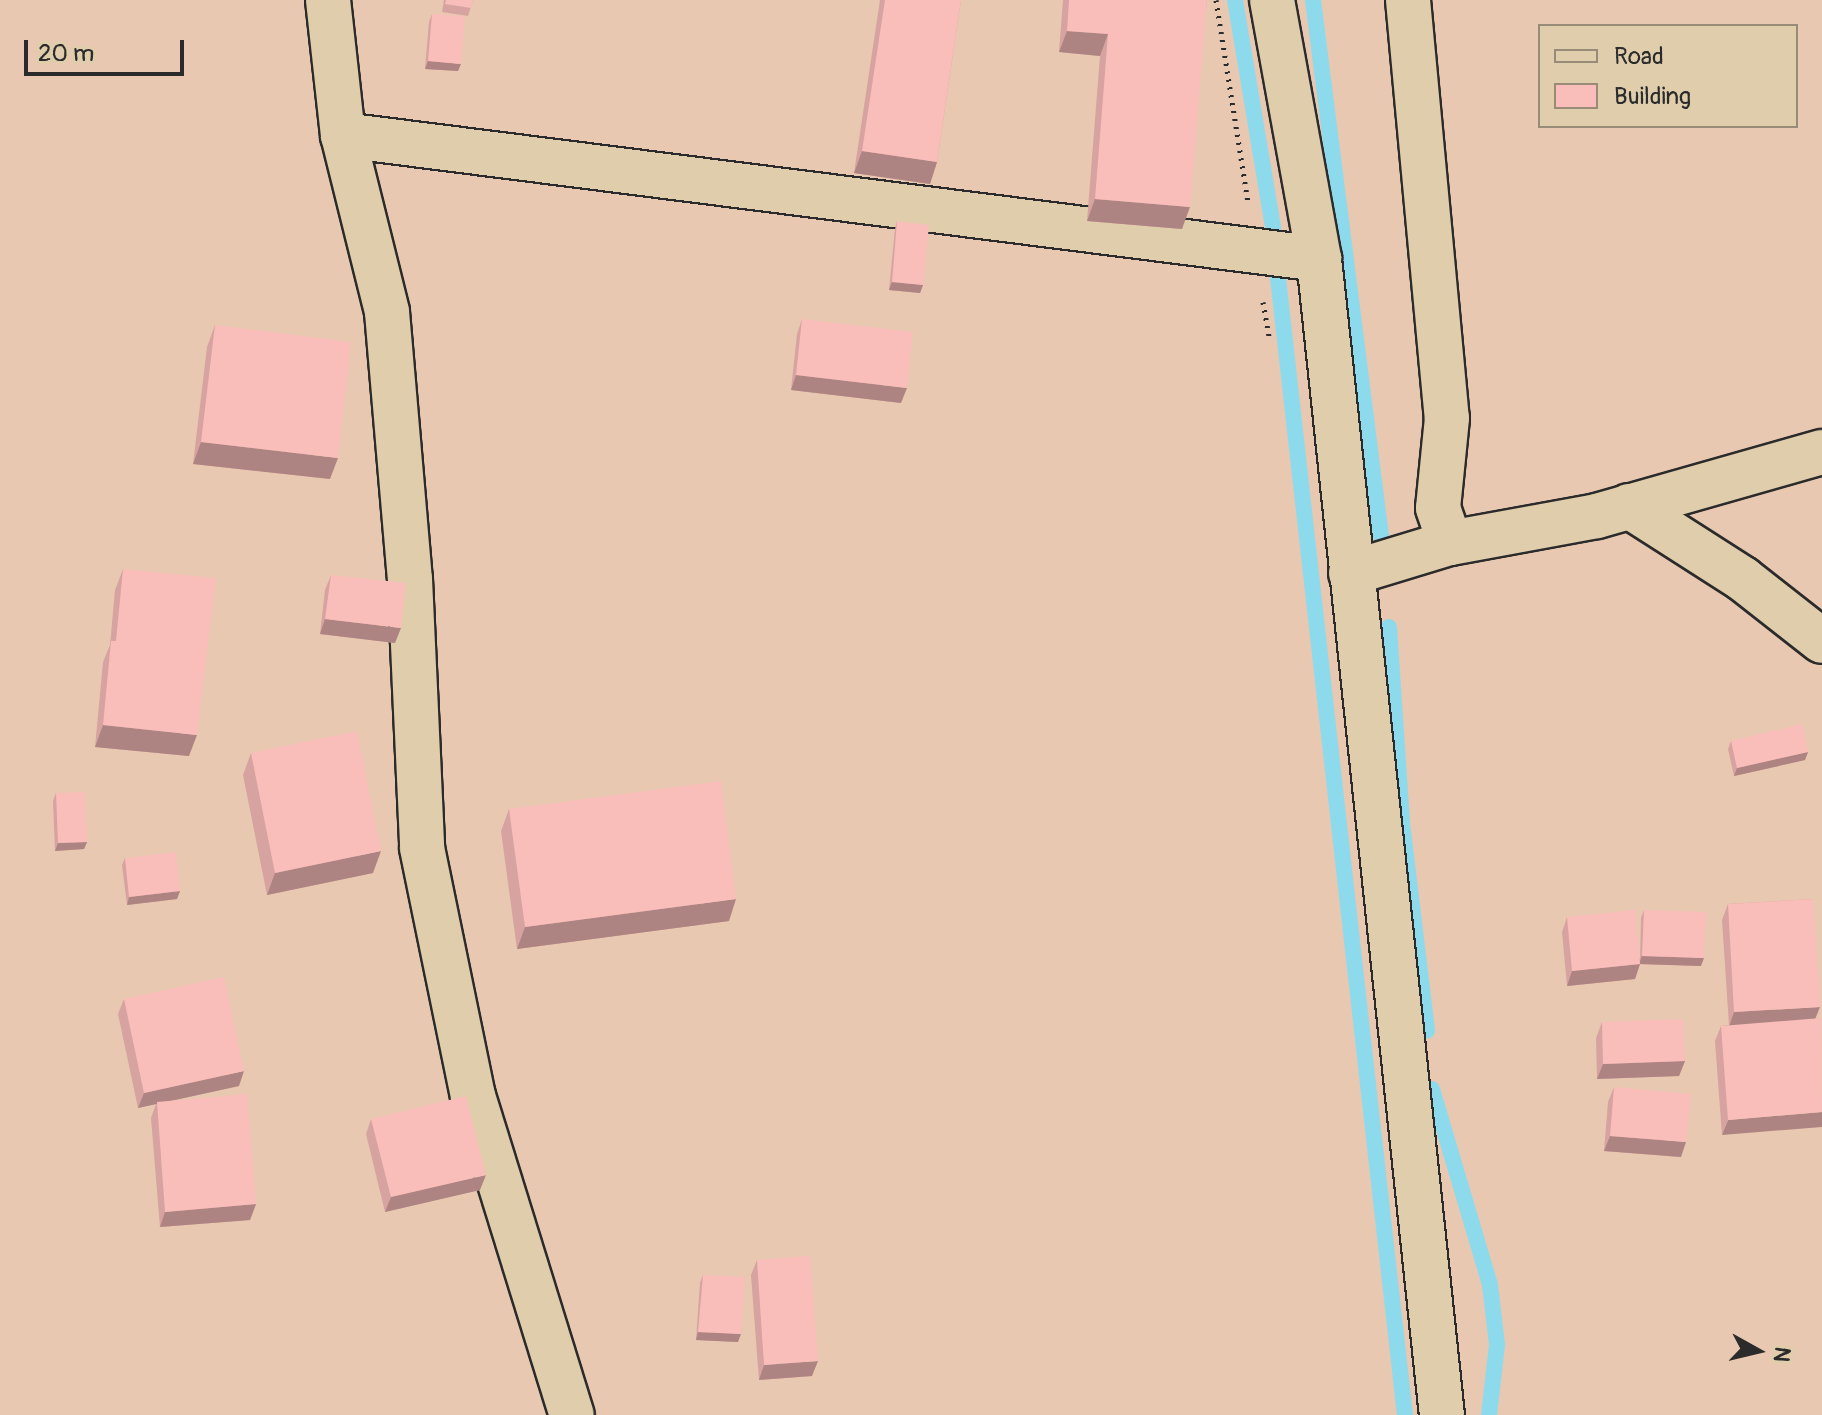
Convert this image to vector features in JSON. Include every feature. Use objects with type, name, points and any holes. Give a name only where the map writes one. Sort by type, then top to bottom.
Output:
[{"type":"street","points":[[328,0],[343,135],[387,312],[410,579],[422,848],[473,1096],[572,1415]]},
{"type":"street","points":[[1272,0],[1319,259],[1442,1415]]},
{"type":"street","points":[[1408,0],[1447,418],[1438,508],[1450,543]]},
{"type":"street","points":[[343,135],[1319,259]]},
{"type":"street","points":[[1351,573],[1450,543],[1629,506],[1822,452]]},
{"type":"street","points":[[1629,506],[1743,579],[1822,641]]},
{"type":"path","points":[[1216,0],[1269,336]]},
{"type":"building","points":[[446,0],[473,0],[471,8],[445,4]]},
{"type":"building","points":[[885,0],[961,0],[937,162],[862,151]]},
{"type":"building","points":[[1069,0],[1207,0],[1190,207],[1095,199],[1108,34],[1067,31]]},
{"type":"building","points":[[432,14],[465,16],[461,64],[428,61]]},
{"type":"building","points":[[897,221],[929,225],[923,285],[892,282]]},
{"type":"building","points":[[802,319],[913,332],[907,388],[796,375]]},
{"type":"building","points":[[215,325],[351,342],[338,458],[201,442]]},
{"type":"building","points":[[123,569],[216,578],[197,735],[103,725],[111,641],[116,641]]},
{"type":"building","points":[[331,575],[406,583],[401,628],[325,619]]},
{"type":"building","points":[[1802,724],[1808,752],[1737,768],[1731,741]]},
{"type":"building","points":[[357,731],[381,851],[275,873],[251,753]]},
{"type":"building","points":[[721,781],[736,899],[525,927],[509,809]]},
{"type":"building","points":[[85,792],[87,842],[58,843],[56,793]]},
{"type":"building","points":[[176,852],[180,891],[129,897],[125,858]]},
{"type":"building","points":[[1813,899],[1820,1007],[1734,1012],[1728,904]]},
{"type":"building","points":[[1635,910],[1640,964],[1572,971],[1567,917]]},
{"type":"building","points":[[1644,910],[1706,912],[1704,958],[1642,956]]},
{"type":"building","points":[[224,977],[244,1071],[144,1093],[124,999]]},
{"type":"building","points":[[1821,1018],[1822,1112],[1728,1120],[1721,1026]]},
{"type":"building","points":[[1683,1019],[1685,1061],[1603,1064],[1602,1022]]},
{"type":"building","points":[[1614,1087],[1691,1094],[1686,1142],[1610,1136]]},
{"type":"building","points":[[247,1094],[256,1204],[165,1212],[157,1102]]},
{"type":"building","points":[[466,1096],[486,1175],[391,1197],[371,1119]]},
{"type":"building","points":[[810,1256],[818,1361],[764,1365],[757,1260]]},
{"type":"building","points":[[703,1275],[745,1277],[741,1334],[698,1332]]},
{"type":"waterway","points":[[1235,0],[1273,228]]},
{"type":"waterway","points":[[1313,0],[1381,536]]},
{"type":"waterway","points":[[1277,269],[1405,1415]]},
{"type":"waterway","points":[[1389,627],[1402,823],[1427,1030]]},
{"type":"waterway","points":[[1432,1089],[1490,1285],[1497,1345],[1489,1415]]}]
